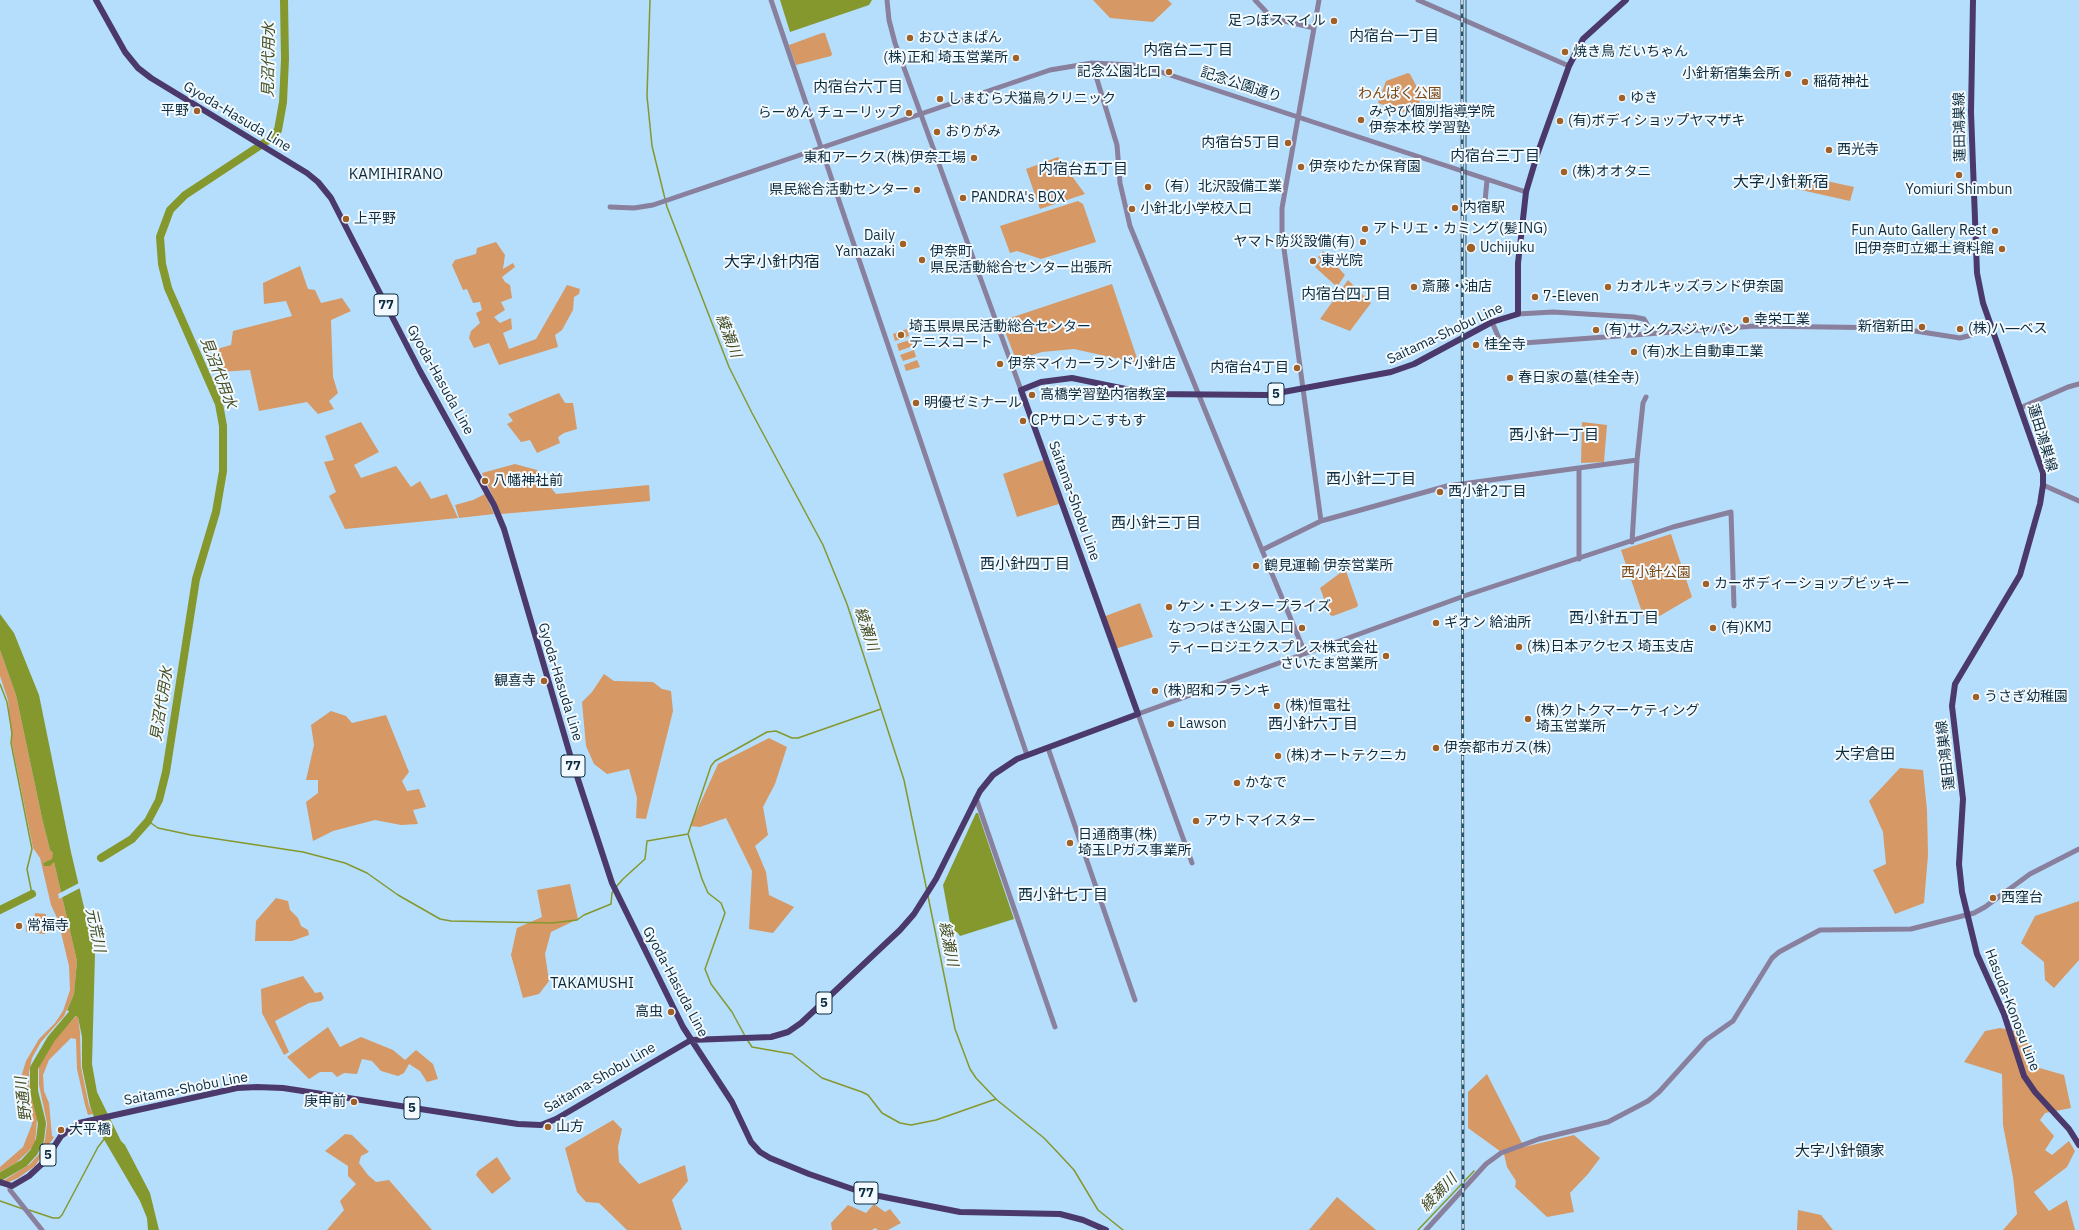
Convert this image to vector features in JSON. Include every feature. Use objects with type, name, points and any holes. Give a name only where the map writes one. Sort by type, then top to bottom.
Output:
[{"type":"main road","name":"Gyoda-Hasuda Line","points":[[96,0],[125,52],[138,68],[314,178],[331,198],[420,371],[494,505],[504,529],[571,758],[603,860],[612,883],[651,965],[690,1040],[732,1102],[751,1142],[760,1152],[770,1158],[809,1174],[864,1193],[960,1212],[1060,1214],[1083,1220],[1106,1230]]},
{"type":"main road","name":"Saitama-Shobu Line","points":[[1138,714],[1021,390],[1041,382],[1072,378],[1150,394],[1257,396],[1303,390],[1375,377],[1414,364],[1492,322],[1518,314],[1518,263],[1526,192],[1538,152],[1569,66],[1583,39],[1626,0]]},
{"type":"main road","name":"蓮田鴻巣線","points":[[1966,915],[1959,864],[1962,786],[1953,720],[1952,697],[1958,676],[2020,575],[2040,504],[2043,485],[2043,473],[1983,303],[1977,273],[1971,112],[1971,40],[1974,0]]},
{"type":"main road","name":"5","points":[[976,798],[984,785],[998,770],[1010,762],[1138,714]]},
{"type":"main road","name":"Saitama-Shobu Line","points":[[5,1184],[25,1179],[38,1169],[66,1131],[79,1122],[221,1091],[248,1087],[270,1087],[518,1124],[541,1125],[556,1119],[690,1040],[771,1036],[795,1028],[900,930],[924,900],[976,798]]},
{"type":"main road","name":"Hasuda-Konosu Line","points":[[1966,915],[1977,954],[2004,1014],[2024,1076],[2035,1092],[2069,1129],[2079,1145]]},
{"type":"street","points":[[771,0],[820,149],[1027,755]]},
{"type":"street","points":[[887,0],[889,20],[895,43],[1021,390]]},
{"type":"street","points":[[1255,0],[1272,18],[1314,28]]},
{"type":"street","points":[[1319,0],[1287,172],[1282,214],[1282,234],[1321,521]]},
{"type":"street","points":[[1418,0],[1569,66]]},
{"type":"street","points":[[1092,62],[1117,145],[1120,184],[1130,226],[1305,653]]},
{"type":"street","name":"記念公園通り","points":[[610,207],[634,208],[669,200],[922,115],[1050,70],[1092,62],[1133,65],[1158,71],[1526,192]]},
{"type":"street","points":[[1479,206],[1485,202],[1487,180]]},
{"type":"street","points":[[1518,314],[1553,312],[1634,317],[1644,319],[1647,324],[1648,333]]},
{"type":"street","points":[[1492,322],[1501,343],[1510,344],[1755,326],[1896,328],[1960,338],[1972,335],[1991,326]]},
{"type":"street","points":[[2020,408],[2068,387],[2079,384]]},
{"type":"street","points":[[1632,542],[1637,460],[1643,403],[1646,397]]},
{"type":"street","points":[[1262,550],[1321,521],[1446,486],[1637,460]]},
{"type":"street","points":[[1579,468],[1579,559]]},
{"type":"street","points":[[2043,485],[2079,501]]},
{"type":"street","points":[[1192,864],[1138,714],[1467,595],[1703,518],[1731,512],[1734,606]]},
{"type":"street","points":[[1048,748],[1135,1000]]},
{"type":"street","points":[[976,798],[1056,1027]]},
{"type":"street","points":[[1426,1230],[1486,1164],[1501,1153],[1539,1139],[1608,1122],[1648,1101],[1706,1040],[1733,1021],[1772,958],[1779,952],[1820,930],[1911,929],[1966,915],[1985,907],[2030,874],[2079,849]]},
{"type":"street","points":[[5,1184],[42,1230]]},
{"type":"green space","points":[[1093,0],[1168,0],[1172,4],[1153,22],[1110,18]]},
{"type":"green space","points":[[825,33],[832,54],[831,56],[796,65],[789,45]]},
{"type":"green space","name":"わんぱく公園","points":[[1408,73],[1419,91],[1420,116],[1418,117],[1378,103],[1386,81]]},
{"type":"green space","points":[[1058,157],[1085,194],[1040,209],[1026,169]]},
{"type":"green space","points":[[1782,174],[1798,178],[1799,175],[1854,187],[1850,201],[1779,185]]},
{"type":"green space","points":[[1078,201],[1083,204],[1096,242],[1041,259],[1017,251],[1010,253],[1000,226]]},
{"type":"green space","points":[[496,242],[505,255],[503,269],[513,263],[515,267],[502,277],[505,282],[510,285],[512,298],[501,302],[505,310],[494,317],[500,323],[511,318],[512,329],[503,333],[509,349],[536,339],[567,285],[580,289],[579,294],[574,297],[573,310],[562,330],[555,335],[558,347],[499,365],[489,343],[474,348],[469,338],[471,331],[480,323],[476,313],[482,310],[480,302],[473,303],[467,289],[463,290],[452,265],[455,260],[476,254],[477,248]]},
{"type":"green space","points":[[1323,251],[1345,275],[1337,287],[1315,267],[1321,260],[1318,257]]},
{"type":"green space","points":[[300,266],[308,289],[315,290],[321,303],[342,298],[351,311],[331,320],[333,377],[338,393],[329,401],[334,409],[318,414],[307,402],[259,411],[250,370],[219,372],[217,349],[231,345],[233,331],[292,316],[286,301],[264,304],[263,283]]},
{"type":"green space","points":[[1348,280],[1371,303],[1350,331],[1320,319]]},
{"type":"green space","points":[[1112,284],[1138,361],[1137,363],[1074,349],[1042,352],[1016,360],[1001,321]]},
{"type":"green space","name":"埼玉県県民活動総合センター テニスコート","points":[[907,329],[909,336],[895,341],[893,334]]},
{"type":"green space","name":"埼玉県県民活動総合センター テニスコート","points":[[910,340],[913,346],[899,351],[897,344]]},
{"type":"green space","name":"埼玉県県民活動総合センター テニスコート","points":[[914,350],[916,357],[903,361],[900,355]]},
{"type":"green space","name":"埼玉県県民活動総合センター テニスコート","points":[[917,360],[920,367],[906,371],[904,365]]},
{"type":"green space","points":[[559,393],[565,403],[573,403],[577,429],[564,433],[558,437],[560,443],[537,453],[530,440],[521,442],[507,424],[513,421],[508,414]]},
{"type":"green space","points":[[361,422],[379,452],[354,465],[361,478],[396,466],[411,487],[420,481],[431,499],[447,494],[458,518],[345,529],[329,496],[336,492],[324,462],[334,460],[325,436]]},
{"type":"green space","points":[[1582,422],[1607,425],[1604,462],[1581,463]]},
{"type":"green space","points":[[1046,459],[1062,503],[1017,517],[1003,474]]},
{"type":"green space","points":[[515,464],[537,470],[556,494],[649,485],[650,501],[501,514],[482,473]]},
{"type":"green space","points":[[485,494],[494,514],[459,518],[455,505],[473,500]]},
{"type":"green space","name":"西小針公園","points":[[1671,534],[1692,597],[1646,624],[1621,550]]},
{"type":"green space","points":[[1344,570],[1346,571],[1358,605],[1357,607],[1333,616],[1330,615],[1320,588]]},
{"type":"green space","points":[[1140,603],[1153,637],[1115,649],[1103,617]]},
{"type":"green space","points":[[0,650],[16,695],[42,818],[50,850],[53,853],[53,859],[43,863],[51,864],[54,862],[77,961],[74,994],[64,1016],[41,1042],[32,1058],[29,1072],[29,1084],[37,1119],[35,1145],[16,1163],[0,1172],[0,1167],[23,1147],[32,1124],[31,1112],[23,1090],[22,1074],[26,1061],[39,1039],[55,1023],[63,1011],[70,990],[69,966],[58,920],[51,905],[40,858],[33,848],[12,744],[8,700],[0,676]]},
{"type":"green space","points":[[604,674],[614,681],[653,682],[662,689],[671,691],[673,711],[646,819],[636,818],[637,798],[629,769],[607,774],[594,764],[586,746],[582,702],[592,692]]},
{"type":"green space","points":[[331,711],[346,716],[352,723],[386,715],[409,772],[402,781],[407,791],[419,789],[426,807],[413,810],[418,824],[401,825],[375,820],[333,831],[313,841],[306,802],[318,793],[318,780],[306,780],[314,745],[311,725]]},
{"type":"green space","points":[[769,738],[787,747],[775,784],[763,807],[768,835],[755,846],[766,872],[769,895],[794,907],[773,933],[749,929],[752,871],[726,818],[700,827],[690,826],[718,764]]},
{"type":"green space","points":[[1900,768],[1923,770],[1927,810],[1928,855],[1924,903],[1895,914],[1873,870],[1886,864],[1883,832],[1869,801]]},
{"type":"green space","points":[[570,884],[578,919],[551,932],[545,954],[549,981],[539,994],[523,998],[511,955],[517,928],[542,917],[537,890]]},
{"type":"green space","points":[[276,898],[288,901],[290,910],[298,918],[301,926],[308,930],[309,935],[292,941],[255,941],[256,921]]},
{"type":"green space","points":[[2079,901],[2079,960],[2054,988],[2045,980],[2044,962],[2021,943],[2035,916]]},
{"type":"green space","points":[[35,913],[46,914],[45,934],[26,932],[27,921],[34,922]]},
{"type":"green space","points":[[303,976],[315,993],[321,992],[324,998],[321,1001],[309,1003],[275,1021],[289,1052],[284,1055],[262,1013],[261,989]]},
{"type":"green space","points":[[76,1016],[78,1016],[80,1033],[81,1067],[89,1106],[93,1114],[88,1115],[85,1105],[77,1069],[76,1039],[71,1038],[49,1060],[43,1075],[44,1091],[49,1103],[52,1136],[54,1137],[35,1166],[18,1178],[0,1186],[0,1183],[30,1164],[39,1154],[45,1140],[47,1123],[39,1085],[39,1065],[53,1041]]},
{"type":"green space","points":[[328,1027],[340,1047],[361,1037],[393,1050],[405,1060],[416,1050],[433,1064],[438,1079],[427,1082],[420,1071],[409,1064],[404,1073],[398,1076],[381,1071],[372,1061],[362,1059],[357,1074],[344,1073],[337,1077],[332,1072],[320,1072],[309,1079],[287,1057]]},
{"type":"green space","points":[[2000,1028],[2024,1033],[2036,1067],[2064,1075],[2071,1108],[2045,1113],[2040,1120],[2054,1136],[2045,1150],[2052,1155],[2069,1141],[2075,1151],[2067,1167],[2034,1192],[2049,1211],[2067,1200],[2075,1230],[2003,1230],[2017,1214],[2013,1177],[2003,1125],[2002,1074],[1964,1062],[1985,1031]]},
{"type":"green space","points":[[1487,1074],[1524,1147],[1574,1135],[1600,1158],[1588,1174],[1570,1193],[1574,1212],[1547,1217],[1515,1187],[1516,1181],[1507,1167],[1504,1154],[1468,1128],[1468,1092]]},
{"type":"green space","points":[[613,1120],[622,1129],[618,1147],[619,1162],[639,1184],[685,1165],[688,1181],[672,1200],[682,1230],[627,1230],[599,1203],[586,1202],[577,1192],[565,1148]]},
{"type":"green space","points":[[345,1134],[352,1135],[369,1152],[361,1156],[359,1163],[368,1175],[376,1182],[389,1180],[432,1230],[327,1230],[344,1210],[340,1201],[356,1184],[348,1176],[348,1166],[325,1151]]},
{"type":"green space","points":[[497,1157],[511,1179],[492,1194],[476,1175],[478,1171]]},
{"type":"green space","points":[[1337,1197],[1376,1230],[1309,1230]]},
{"type":"green space","points":[[874,1204],[885,1212],[890,1209],[901,1223],[888,1230],[878,1230],[875,1228],[872,1230],[832,1230],[831,1223],[848,1205],[866,1213]]},
{"type":"green space","points":[[1798,1210],[1821,1215],[1833,1230],[1797,1230]]},
{"type":"shaded area","points":[[780,0],[872,0],[869,5],[790,32]]},
{"type":"shaded area","points":[[0,614],[14,633],[39,695],[71,852],[95,954],[92,1064],[97,1092],[121,1141],[125,1145],[150,1193],[159,1230],[148,1230],[147,1218],[140,1201],[99,1131],[90,1106],[82,1067],[82,1037],[78,1017],[67,1010],[74,994],[77,961],[54,862],[50,866],[44,866],[43,863],[52,859],[53,853],[50,850],[42,818],[16,695],[0,650]]},
{"type":"shaded area","points":[[976,813],[978,813],[1014,919],[960,936],[957,932],[952,934],[943,885]]},
{"type":"pier","points":[[81,882],[82,887],[59,899],[58,894]]},
{"type":"waterway","name":"見沼代用水","points":[[101,858],[132,839],[148,821],[159,800],[166,772],[196,579],[216,512],[223,471],[223,426],[219,404],[168,288],[162,264],[160,237],[170,210],[185,195],[270,139],[278,130],[283,102],[285,59],[284,0]]},
{"type":"waterway","name":"綾瀬川","points":[[650,0],[647,96],[652,146],[667,207],[729,367],[823,545],[847,604],[904,780],[927,891]]},
{"type":"waterway","name":"見沼代用水","points":[[101,858],[132,839],[148,821],[159,800],[166,772],[196,579]]},
{"type":"waterway","points":[[0,684],[7,702],[12,733],[11,743],[32,849],[27,869],[32,894]]},
{"type":"waterway","points":[[745,1036],[732,1012],[711,984],[705,969],[725,913],[721,903],[708,893],[688,834],[711,766],[715,761],[767,732],[776,731],[792,738],[798,738],[881,709]]},
{"type":"waterway","points":[[148,821],[158,828],[191,835],[303,852],[345,863],[367,873],[398,895],[440,919],[451,921],[552,923],[577,920],[584,915],[611,904],[612,893],[614,890]]},
{"type":"waterway","points":[[616,887],[645,859],[647,841],[688,834]]},
{"type":"waterway","name":"見沼代用水","points":[[0,910],[32,894]]},
{"type":"waterway","name":"綾瀬川","points":[[928,896],[955,1029],[970,1069],[976,1078],[997,1100],[1044,1138],[1074,1170],[1098,1210],[1123,1230]]},
{"type":"waterway","name":"野通川","points":[[0,1177],[24,1163],[34,1152],[40,1140],[42,1123],[34,1091],[34,1068],[51,1039],[78,1007]]},
{"type":"waterway","points":[[748,1041],[752,1047],[792,1054],[822,1078],[868,1095],[882,1113],[900,1123],[911,1125],[936,1120],[996,1099]]},
{"type":"waterway","points":[[29,1210],[53,1218],[59,1218],[98,1147],[105,1138]]},
{"type":"waterway","name":"綾瀬川","points":[[1418,1230],[1474,1171]]},
{"type":"waterway","points":[[0,1201],[23,1209]]},
{"type":"tram line","points":[[1466,0],[1466,288]]},
{"type":"railway","points":[[1462,0],[1463,1230]]},
{"type":"place","name":"足つぼスマイル","points":[[1334,21]]},
{"type":"place","name":"おひさまぱん","points":[[910,38]]},
{"type":"place","name":"焼き鳥 だいちゃん","points":[[1565,52]]},
{"type":"place","name":"(株)正和 埼玉営業所","points":[[1016,58]]},
{"type":"place","name":"記念公園北口","points":[[1169,72]]},
{"type":"place","name":"小針新宿集会所","points":[[1788,74]]},
{"type":"place","name":"稲荷神社","points":[[1805,82]]},
{"type":"place","name":"ゆき","points":[[1622,98]]},
{"type":"place","name":"しまむら犬猫鳥クリニック","points":[[940,99]]},
{"type":"place","name":"平野","points":[[197,111]]},
{"type":"place","name":"らーめん チューリップ","points":[[909,113]]},
{"type":"place","name":"みやび個別指導学院 伊奈本校 学習塾","points":[[1361,120]]},
{"type":"place","name":"(有)ボディショップヤマザキ","points":[[1560,121]]},
{"type":"place","name":"おりがみ","points":[[937,132]]},
{"type":"place","name":"内宿台5丁目","points":[[1288,143]]},
{"type":"place","name":"西光寺","points":[[1829,150]]},
{"type":"place","name":"東和アークス(株)伊奈工場","points":[[974,158]]},
{"type":"place","name":"伊奈ゆたか保育園","points":[[1301,167]]},
{"type":"place","name":"(株)オオタニ","points":[[1564,172]]},
{"type":"place","name":"Yomiuri Shimbun","points":[[1959,175]]},
{"type":"place","name":"（有）北沢設備工業","points":[[1148,187]]},
{"type":"place","name":"県民総合活動センター","points":[[917,190]]},
{"type":"place","name":"PANDRA's BOX","points":[[963,198]]},
{"type":"place","name":"内宿駅","points":[[1455,208]]},
{"type":"place","name":"小針北小学校入口","points":[[1132,209]]},
{"type":"place","name":"上平野","points":[[346,219]]},
{"type":"place","name":"アトリエ・カミング(髪ING)","points":[[1365,229]]},
{"type":"place","name":"Fun Auto Gallery Rest","points":[[1995,231]]},
{"type":"place","name":"ヤマト防災設備(有)","points":[[1363,242]]},
{"type":"place","name":"Daily Yamazaki","points":[[903,244]]},
{"type":"place","name":"Uchijuku","points":[[1471,248]]},
{"type":"place","name":"旧伊奈町立郷土資料館","points":[[2002,249]]},
{"type":"place","name":"伊奈町 県民活動総合センター出張所","points":[[922,260]]},
{"type":"place","name":"東光院","points":[[1313,261]]},
{"type":"place","name":"斎藤・油店","points":[[1414,287]]},
{"type":"place","name":"カオルキッズランド伊奈園","points":[[1608,287]]},
{"type":"place","name":"7-Eleven","points":[[1535,297]]},
{"type":"place","name":"幸栄工業","points":[[1746,320]]},
{"type":"place","name":"新宿新田","points":[[1922,327]]},
{"type":"place","name":"(株)ハ―ベス","points":[[1960,329]]},
{"type":"place","name":"(有)サンクスジャパン","points":[[1596,330]]},
{"type":"place","name":"埼玉県県民活動総合センター テニスコート","points":[[901,335]]},
{"type":"place","name":"桂全寺","points":[[1476,345]]},
{"type":"place","name":"(有)水上自動車工業","points":[[1634,352]]},
{"type":"place","name":"伊奈マイカーランド小針店","points":[[1000,364]]},
{"type":"place","name":"内宿台4丁目","points":[[1297,368]]},
{"type":"place","name":"春日家の墓(桂全寺)","points":[[1510,378]]},
{"type":"place","name":"高橋学習塾内宿教室","points":[[1032,395]]},
{"type":"place","name":"明優ゼミナール","points":[[916,403]]},
{"type":"place","name":"CPサロンこすもす","points":[[1023,421]]},
{"type":"place","name":"八幡神社前","points":[[485,481]]},
{"type":"place","name":"西小針2丁目","points":[[1440,492]]},
{"type":"place","name":"鶴見運輸 伊奈営業所","points":[[1256,566]]},
{"type":"place","name":"カーボディーショップビッキー","points":[[1706,584]]},
{"type":"place","name":"ケン・エンタープライズ","points":[[1169,607]]},
{"type":"place","name":"ギオン 給油所","points":[[1436,623]]},
{"type":"place","name":"なつつばき公園入口","points":[[1302,628]]},
{"type":"place","name":"(有)KMJ","points":[[1713,628]]},
{"type":"place","name":"(株)日本アクセス 埼玉支店","points":[[1519,647]]},
{"type":"place","name":"ティーロジエクスプレス株式会社 さいたま営業所","points":[[1386,656]]},
{"type":"place","name":"観喜寺","points":[[544,681]]},
{"type":"place","name":"(株)昭和フランキ","points":[[1155,691]]},
{"type":"place","name":"うさぎ幼稚園","points":[[1976,697]]},
{"type":"place","name":"(株)恒電社","points":[[1277,706]]},
{"type":"place","name":"(株)クトクマーケティング 埼玉営業所","points":[[1528,719]]},
{"type":"place","name":"Lawson","points":[[1171,724]]},
{"type":"place","name":"伊奈都市ガス(株)","points":[[1436,748]]},
{"type":"place","name":"(株)オートテクニカ","points":[[1278,756]]},
{"type":"place","name":"かなで","points":[[1237,783]]},
{"type":"place","name":"アウトマイスター","points":[[1196,821]]},
{"type":"place","name":"日通商事(株) 埼玉LPガス事業所","points":[[1070,843]]},
{"type":"place","name":"西窪台","points":[[1993,898]]},
{"type":"place","name":"常福寺","points":[[19,926]]},
{"type":"place","name":"高虫","points":[[671,1012]]},
{"type":"place","name":"庚申前","points":[[354,1102]]},
{"type":"place","name":"山方","points":[[548,1127]]},
{"type":"place","name":"大平橋","points":[[61,1130]]},
{"type":"district","name":"内宿台一丁目","points":[[1394,37]]},
{"type":"district","name":"内宿台二丁目","points":[[1188,51]]},
{"type":"district","name":"内宿台六丁目","points":[[858,88]]},
{"type":"district","name":"内宿台三丁目","points":[[1495,157]]},
{"type":"district","name":"内宿台五丁目","points":[[1083,170]]},
{"type":"district","name":"KAMIHIRANO","points":[[396,175]]},
{"type":"district","name":"大字小針新宿","points":[[1781,182]]},
{"type":"district","name":"大字小針内宿","points":[[772,262]]},
{"type":"district","name":"内宿台四丁目","points":[[1346,295]]},
{"type":"district","name":"西小針一丁目","points":[[1554,436]]},
{"type":"district","name":"西小針二丁目","points":[[1371,480]]},
{"type":"district","name":"西小針三丁目","points":[[1156,524]]},
{"type":"district","name":"西小針四丁目","points":[[1025,565]]},
{"type":"district","name":"西小針五丁目","points":[[1614,619]]},
{"type":"district","name":"西小針六丁目","points":[[1313,725]]},
{"type":"district","name":"大字倉田","points":[[1865,755]]},
{"type":"district","name":"西小針七丁目","points":[[1063,896]]},
{"type":"district","name":"TAKAMUSHI","points":[[592,984]]},
{"type":"district","name":"大字小針領家","points":[[1840,1152]]},
{"type":"water label","name":"元荒川","points":[[95,930]]}]
